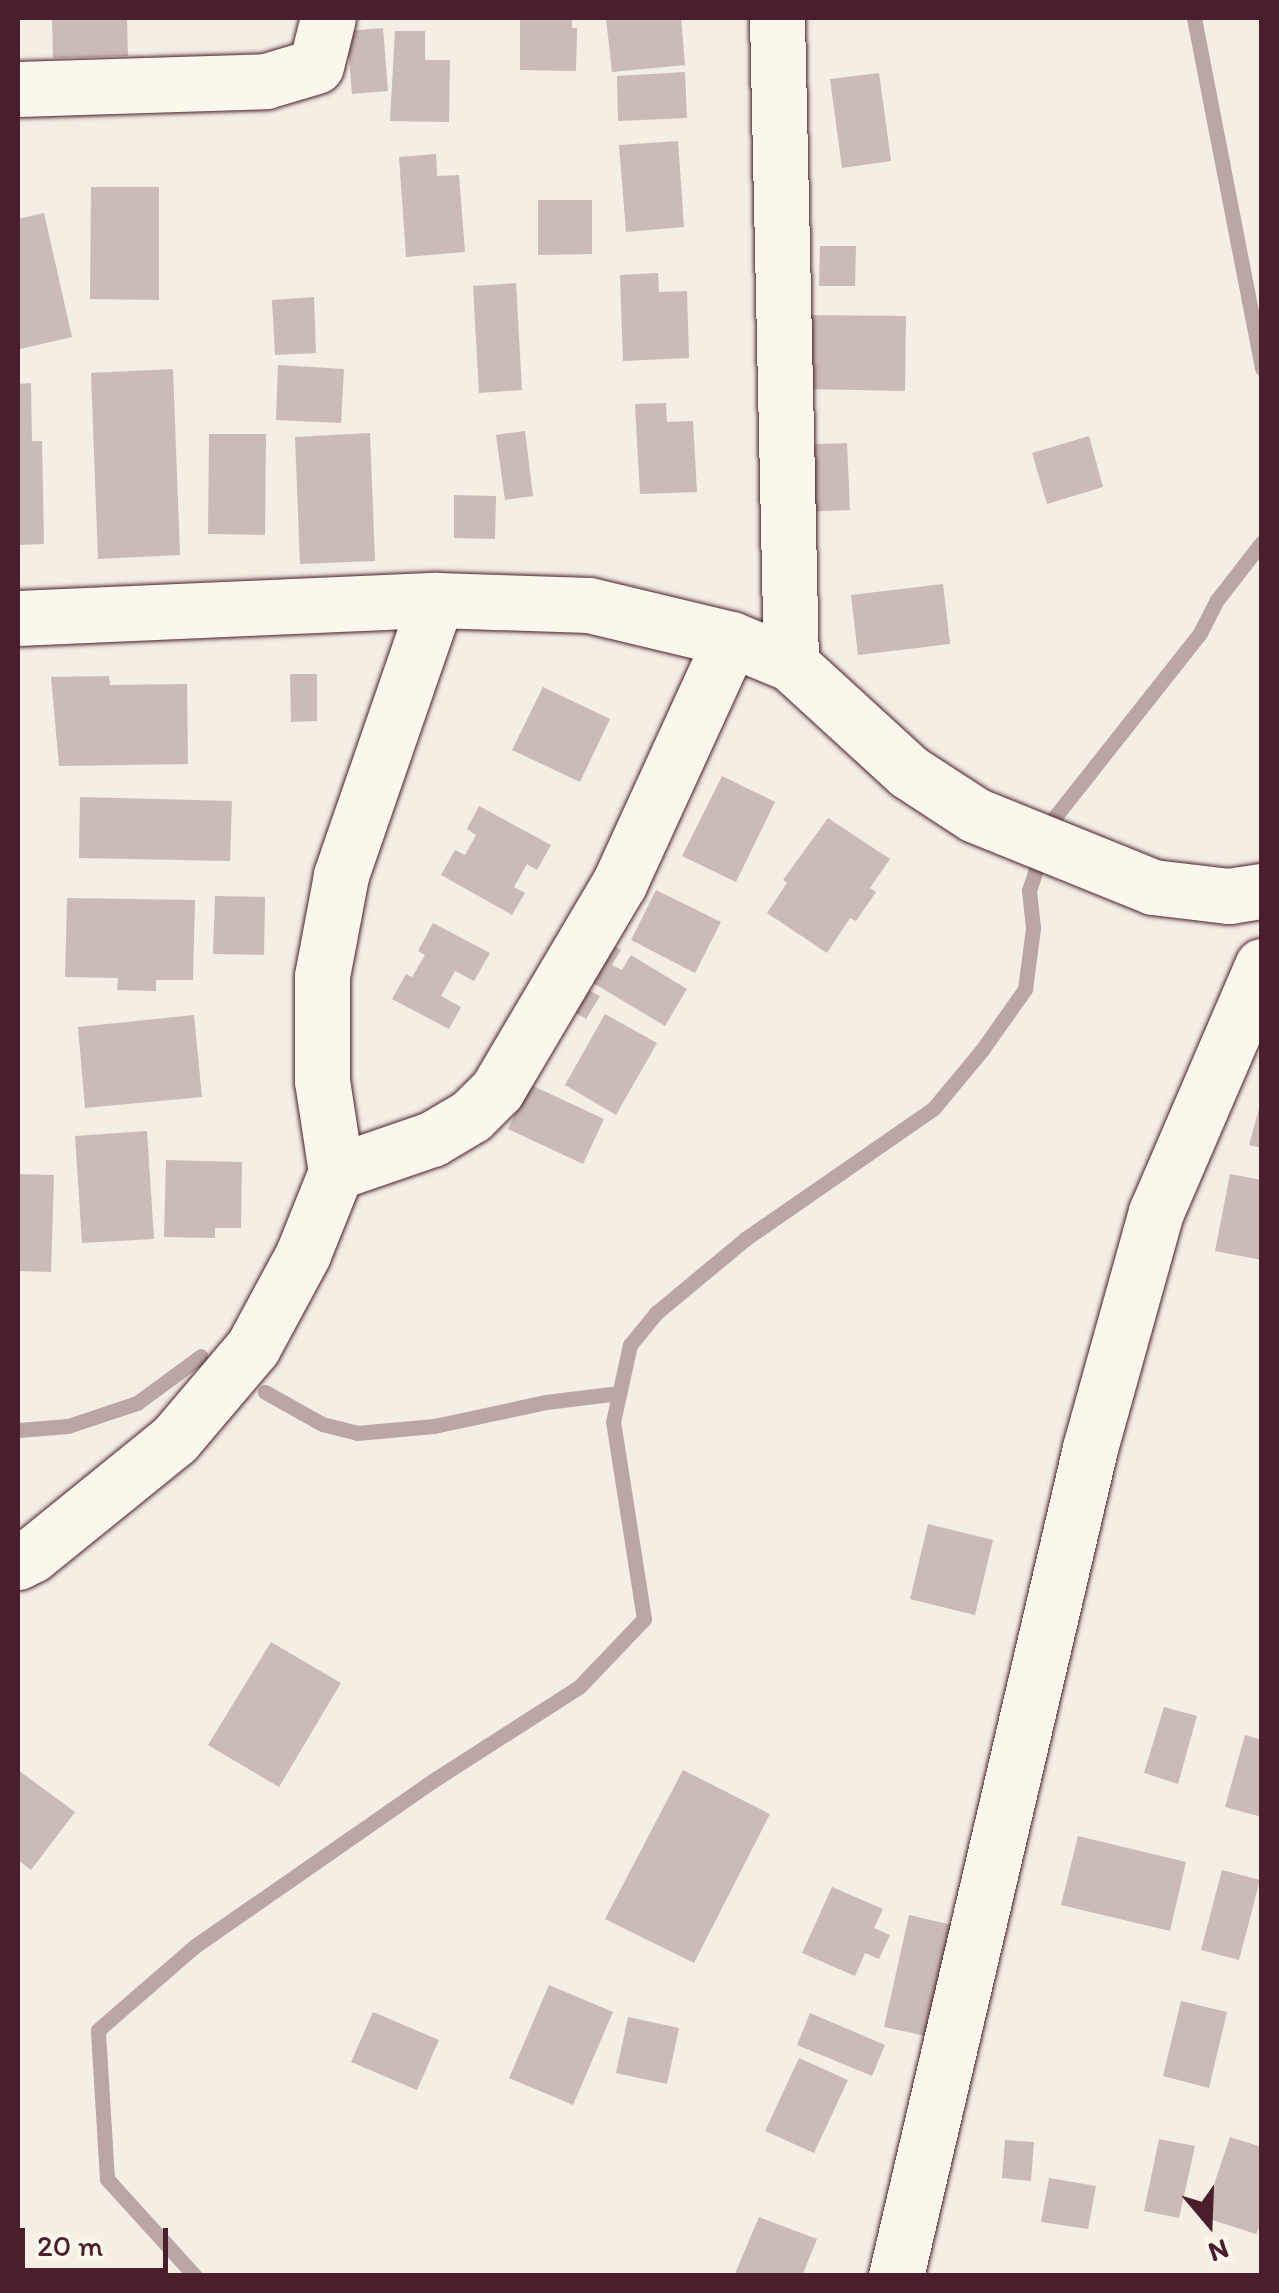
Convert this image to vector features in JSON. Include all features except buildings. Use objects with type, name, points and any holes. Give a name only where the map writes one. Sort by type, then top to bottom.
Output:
[{"type":"street","points":[[18,89],[266,80],[316,66],[328,18]]},
{"type":"street","points":[[777,18],[790,664]]},
{"type":"street","points":[[18,618],[436,600],[589,605],[730,639],[790,664],[910,772],[974,815],[1152,888],[1229,896],[1262,891]]},
{"type":"street","points":[[18,1562],[32,1555],[175,1439],[253,1347],[303,1254],[336,1172],[322,1082],[322,976],[341,874],[436,600]]},
{"type":"street","points":[[336,1172],[432,1139],[471,1116],[496,1090],[619,884],[730,639]]},
{"type":"street","points":[[896,2276],[1090,1448],[1156,1212],[1262,966]]},
{"type":"waterway","points":[[1194,18],[1262,368]]},
{"type":"waterway","points":[[195,2276],[107,2179],[98,2030],[195,1946],[437,1778],[579,1687],[644,1619],[613,1422],[630,1345],[656,1313],[745,1239],[933,1109],[982,1050],[1025,989],[1033,928],[1029,890],[1054,818],[1200,633],[1217,600],[1262,542]]},
{"type":"waterway","points":[[18,1430],[68,1426],[137,1403],[201,1356]]},
{"type":"waterway","points":[[265,1392],[322,1424],[357,1433],[434,1426],[546,1402],[619,1393]]}]
